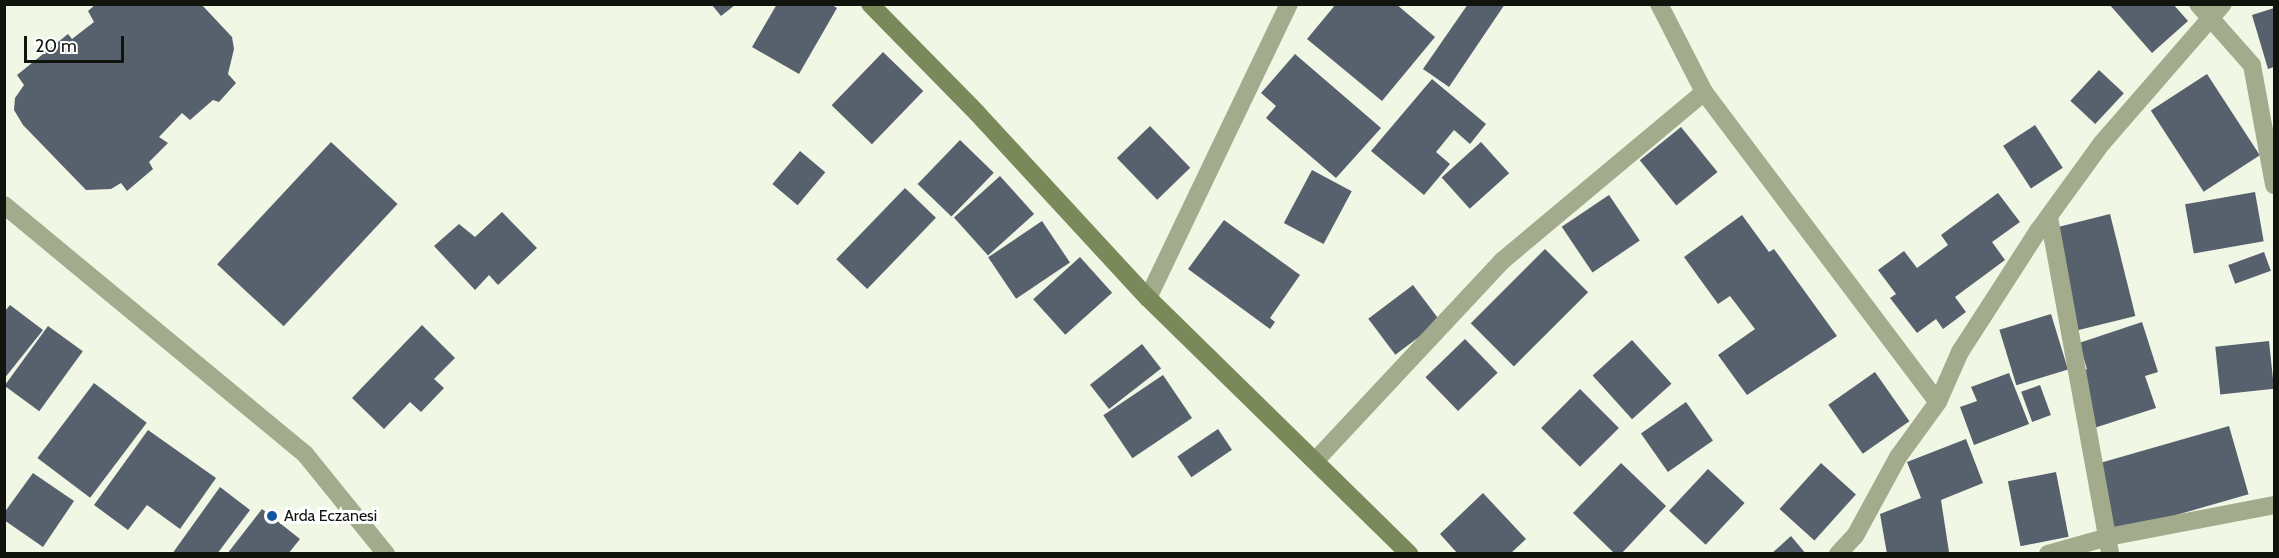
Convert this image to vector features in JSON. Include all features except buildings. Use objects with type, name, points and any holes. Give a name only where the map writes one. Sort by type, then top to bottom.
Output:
[{"type":"main road","points":[[870,4],[977,112],[1148,298],[1409,554]]},
{"type":"street","points":[[1148,298],[1289,4]]},
{"type":"street","points":[[1659,4],[1704,92],[1938,402]]},
{"type":"street","points":[[1838,554],[1855,536],[1898,457],[1938,402],[1960,352],[2049,217],[2102,143],[2211,9],[2252,65],[2274,185]]},
{"type":"street","points":[[1315,460],[1502,261],[1704,92]]},
{"type":"street","points":[[4,205],[305,454],[386,554]]},
{"type":"street","points":[[2049,217],[2109,545]]},
{"type":"street","points":[[2048,554],[2109,545],[2274,505]]},
{"type":"place","name":"Arda Eczanesi","points":[[272,516]]}]
